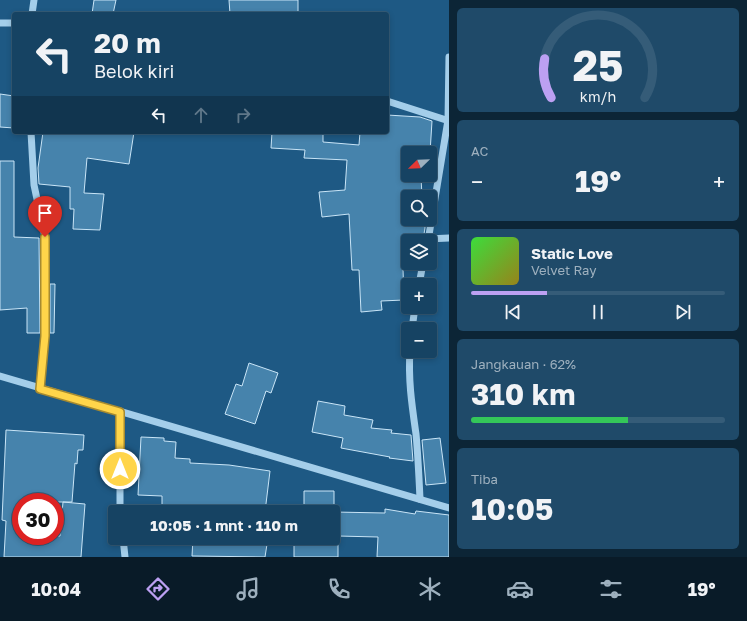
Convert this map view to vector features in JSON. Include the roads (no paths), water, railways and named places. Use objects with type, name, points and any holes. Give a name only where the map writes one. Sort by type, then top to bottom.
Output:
[{"type":"street","points":[[32,12],[34,0]]},
{"type":"street","points":[[0,23],[12,23]]},
{"type":"street","points":[[429,234],[448,120],[449,57]]},
{"type":"street","points":[[389,102],[448,120]]},
{"type":"street","points":[[31,134],[34,184],[45,237],[45,336],[40,389]]},
{"type":"street","points":[[437,239],[449,238]]},
{"type":"street","points":[[409,358],[408,374],[410,399],[416,435],[420,499]]},
{"type":"street","points":[[0,376],[449,508]]},
{"type":"street","points":[[120,412],[120,505]]},
{"type":"street","points":[[123,545],[124,557]]}]
